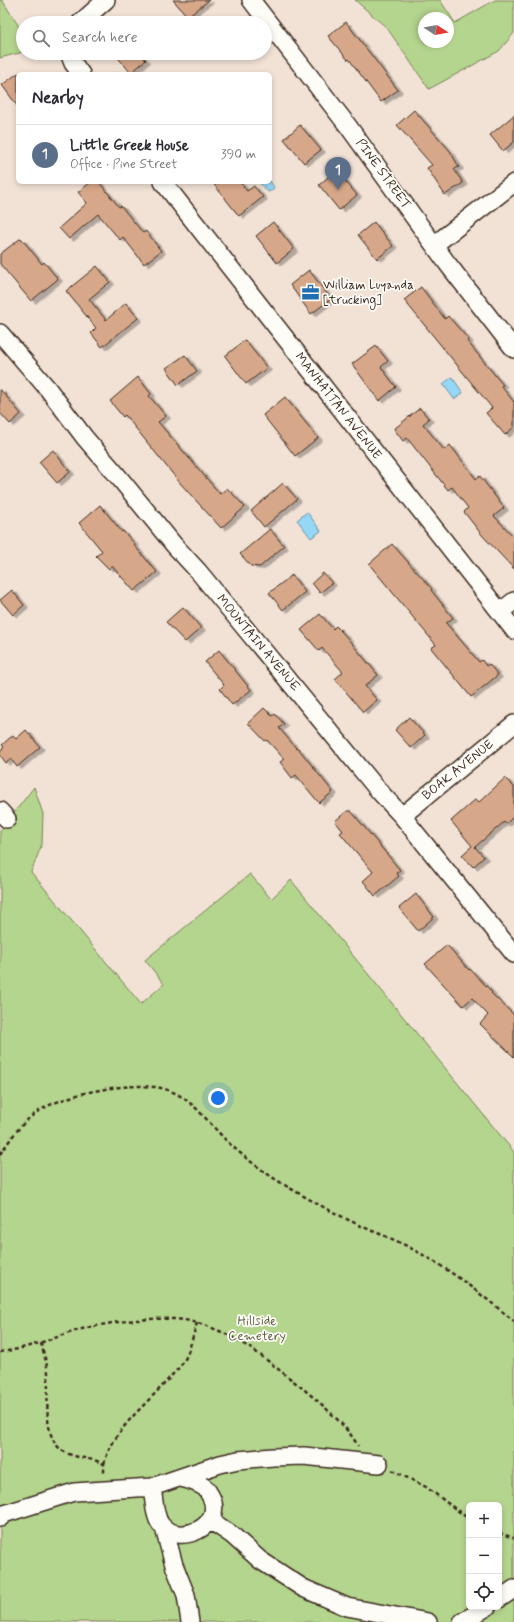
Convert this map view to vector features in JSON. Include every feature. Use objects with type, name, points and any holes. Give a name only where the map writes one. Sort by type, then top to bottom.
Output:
[{"type":"street","points":[[88,16],[106,0]]},
{"type":"street","name":"PINE STREET","points":[[251,0],[263,16]]},
{"type":"street","name":"PINE STREET","points":[[272,27],[348,126],[434,245],[514,349]]},
{"type":"street","points":[[72,60],[80,72]]},
{"type":"street","points":[[434,245],[514,183]]},
{"type":"street","name":"MANHATTAN AVENUE","points":[[165,184],[514,630]]},
{"type":"street","name":"MOUNTAIN AVENUE","points":[[0,333],[48,389],[85,438],[174,545],[208,583],[379,791],[402,816],[514,954]]},
{"type":"street","points":[[500,612],[514,601]]},
{"type":"street","name":"BOAK AVENUE","points":[[402,816],[514,724]]},
{"type":"street","points":[[0,1518],[4,1514],[74,1492],[110,1486],[152,1487],[220,1464],[238,1460],[274,1457],[316,1457],[378,1464]]},
{"type":"street","points":[[164,1528],[172,1533],[183,1534],[197,1530],[207,1524],[213,1515],[214,1508],[210,1496],[205,1488],[193,1481],[181,1478]]},
{"type":"street","points":[[152,1487],[158,1519],[164,1528],[174,1565],[186,1595],[190,1622]]},
{"type":"street","points":[[210,1520],[232,1535],[260,1560],[303,1588],[364,1616],[428,1622]]},
{"type":"street","points":[[502,1597],[514,1589]]},
{"type":"street","points":[[462,1622],[482,1610]]},
{"type":"path","points":[[0,1154],[15,1134],[32,1116],[60,1101],[108,1088],[154,1087],[170,1091],[184,1098],[201,1113],[232,1146],[275,1179],[332,1211],[414,1250],[474,1288],[514,1321]]},
{"type":"path","points":[[0,1352],[41,1343],[81,1329],[137,1320],[185,1320],[222,1332],[242,1342],[296,1383],[344,1427],[371,1460],[426,1487],[466,1517]]},
{"type":"path","points":[[110,1486],[104,1464],[107,1453],[139,1408],[166,1382],[184,1361],[197,1324]]},
{"type":"path","points":[[41,1343],[48,1372],[49,1426],[54,1442],[65,1453],[104,1464]]},
{"type":"path","points":[[502,1534],[514,1538]]},
{"type":"green space","points":[[0,0],[2,0],[16,22],[16,54],[0,58]]},
{"type":"green space","points":[[355,0],[440,0],[448,12],[418,12],[418,48],[454,48],[454,21],[455,23],[495,0],[514,0],[514,33],[499,51],[429,89],[387,28]]},
{"type":"green space","name":"Hillside Cemetery","points":[[34,787],[43,814],[42,844],[31,872],[141,1004],[164,984],[145,960],[250,874],[271,899],[291,880],[514,1152],[514,1622],[0,1622],[0,831]]},
{"type":"water","points":[[261,184],[272,184],[274,187],[273,190],[268,192]]},
{"type":"water","points":[[452,377],[463,393],[454,399],[443,384]]},
{"type":"water","points":[[307,512],[321,531],[311,538],[297,520]]},
{"type":"building","points":[[173,0],[209,0],[189,16],[187,16]]},
{"type":"building","points":[[346,22],[398,90],[381,102],[349,59],[348,60],[328,36]]},
{"type":"building","points":[[120,60],[146,60],[132,72],[130,72]]},
{"type":"building","points":[[16,74],[16,104],[2,85]]},
{"type":"building","points":[[414,110],[450,151],[459,167],[454,169],[463,183],[445,195],[427,168],[432,165],[397,125]]},
{"type":"building","points":[[514,115],[514,142],[503,151],[490,135]]},
{"type":"building","points":[[300,125],[321,150],[304,163],[284,139]]},
{"type":"building","points":[[336,170],[357,195],[339,210],[319,185]]},
{"type":"building","points":[[88,184],[101,184],[143,233],[146,231],[161,251],[144,264],[123,237],[120,240],[98,214],[69,239],[59,228],[87,203],[78,192]]},
{"type":"building","points":[[214,184],[242,184],[247,191],[254,186],[263,197],[239,216]]},
{"type":"building","points":[[273,222],[294,249],[277,263],[256,236]]},
{"type":"building","points":[[374,222],[393,246],[377,259],[358,235]]},
{"type":"building","points":[[21,238],[42,264],[44,262],[58,279],[31,301],[0,264],[0,254]]},
{"type":"building","points":[[97,266],[110,282],[89,299],[106,320],[126,303],[138,318],[102,347],[91,333],[96,328],[66,291]]},
{"type":"building","name":"William Luyanda [trucking]","points":[[309,270],[331,299],[311,314],[290,285]]},
{"type":"building","points":[[421,287],[445,319],[448,316],[469,340],[467,341],[503,385],[501,386],[514,402],[514,427],[505,435],[486,413],[492,408],[404,300]]},
{"type":"building","points":[[245,340],[267,368],[246,384],[225,356]]},
{"type":"building","points":[[376,346],[388,361],[381,367],[396,387],[379,401],[352,364]]},
{"type":"building","points":[[185,355],[197,371],[178,385],[166,368]]},
{"type":"building","points":[[138,377],[151,394],[149,396],[166,416],[158,422],[220,494],[227,488],[245,507],[221,528],[180,483],[125,415],[123,417],[110,401]]},
{"type":"building","points":[[0,389],[21,414],[10,424],[0,413]]},
{"type":"building","points":[[285,397],[318,438],[295,456],[263,415]]},
{"type":"building","points":[[420,408],[429,419],[423,424],[444,450],[450,445],[476,479],[480,476],[504,508],[494,516],[514,537],[514,569],[482,535],[464,512],[468,508],[452,487],[448,490],[407,438],[403,441],[394,429]]},
{"type":"building","points":[[53,450],[70,472],[57,483],[39,462]]},
{"type":"building","points":[[283,483],[297,499],[264,527],[251,511]]},
{"type":"building","points":[[100,505],[122,532],[123,531],[135,544],[134,545],[157,572],[134,591],[112,566],[109,569],[96,556],[102,551],[79,523]]},
{"type":"building","points":[[270,529],[284,546],[260,567],[251,566],[240,554]]},
{"type":"building","points":[[392,544],[432,589],[431,590],[453,618],[446,623],[479,662],[482,660],[486,666],[489,664],[498,675],[471,697],[431,648],[436,645],[369,564]]},
{"type":"building","points":[[323,573],[332,583],[320,593],[312,583]]},
{"type":"building","points":[[292,575],[305,592],[283,610],[269,593]]},
{"type":"building","points":[[12,590],[24,605],[13,615],[0,600]]},
{"type":"building","points":[[183,607],[201,628],[185,642],[166,622]]},
{"type":"building","points":[[320,614],[333,629],[336,626],[343,633],[378,675],[365,686],[377,700],[363,712],[335,679],[343,672],[322,648],[319,651],[301,630]]},
{"type":"building","points":[[219,650],[251,690],[232,705],[220,689],[224,685],[205,662]]},
{"type":"building","points":[[264,708],[272,716],[275,714],[284,724],[279,728],[297,749],[298,748],[333,792],[319,803],[296,775],[292,778],[280,762],[284,759],[267,740],[265,741],[248,723]]},
{"type":"building","points":[[409,717],[425,735],[411,748],[395,730]]},
{"type":"building","points":[[26,730],[40,747],[17,767],[11,759],[6,763],[0,755],[0,751],[4,747],[2,745],[13,735],[16,739]]},
{"type":"building","points":[[505,778],[514,787],[514,816],[506,824],[504,822],[475,847],[484,857],[473,867],[462,855],[472,846],[451,821],[476,799],[479,802]]},
{"type":"building","points":[[347,811],[351,811],[400,870],[396,873],[399,876],[375,896],[363,881],[373,872],[340,833],[343,831],[335,821]]},
{"type":"building","points":[[416,894],[434,917],[418,931],[399,908]]},
{"type":"building","points":[[447,945],[469,970],[470,969],[492,992],[491,993],[514,1015],[514,1057],[480,1024],[488,1015],[472,998],[463,1006],[425,964]]},
{"type":"place","name":"Little Greek House","points":[[338,190]]},
{"type":"place","name":"William Luyanda [trucking]","points":[[310,292]]}]
